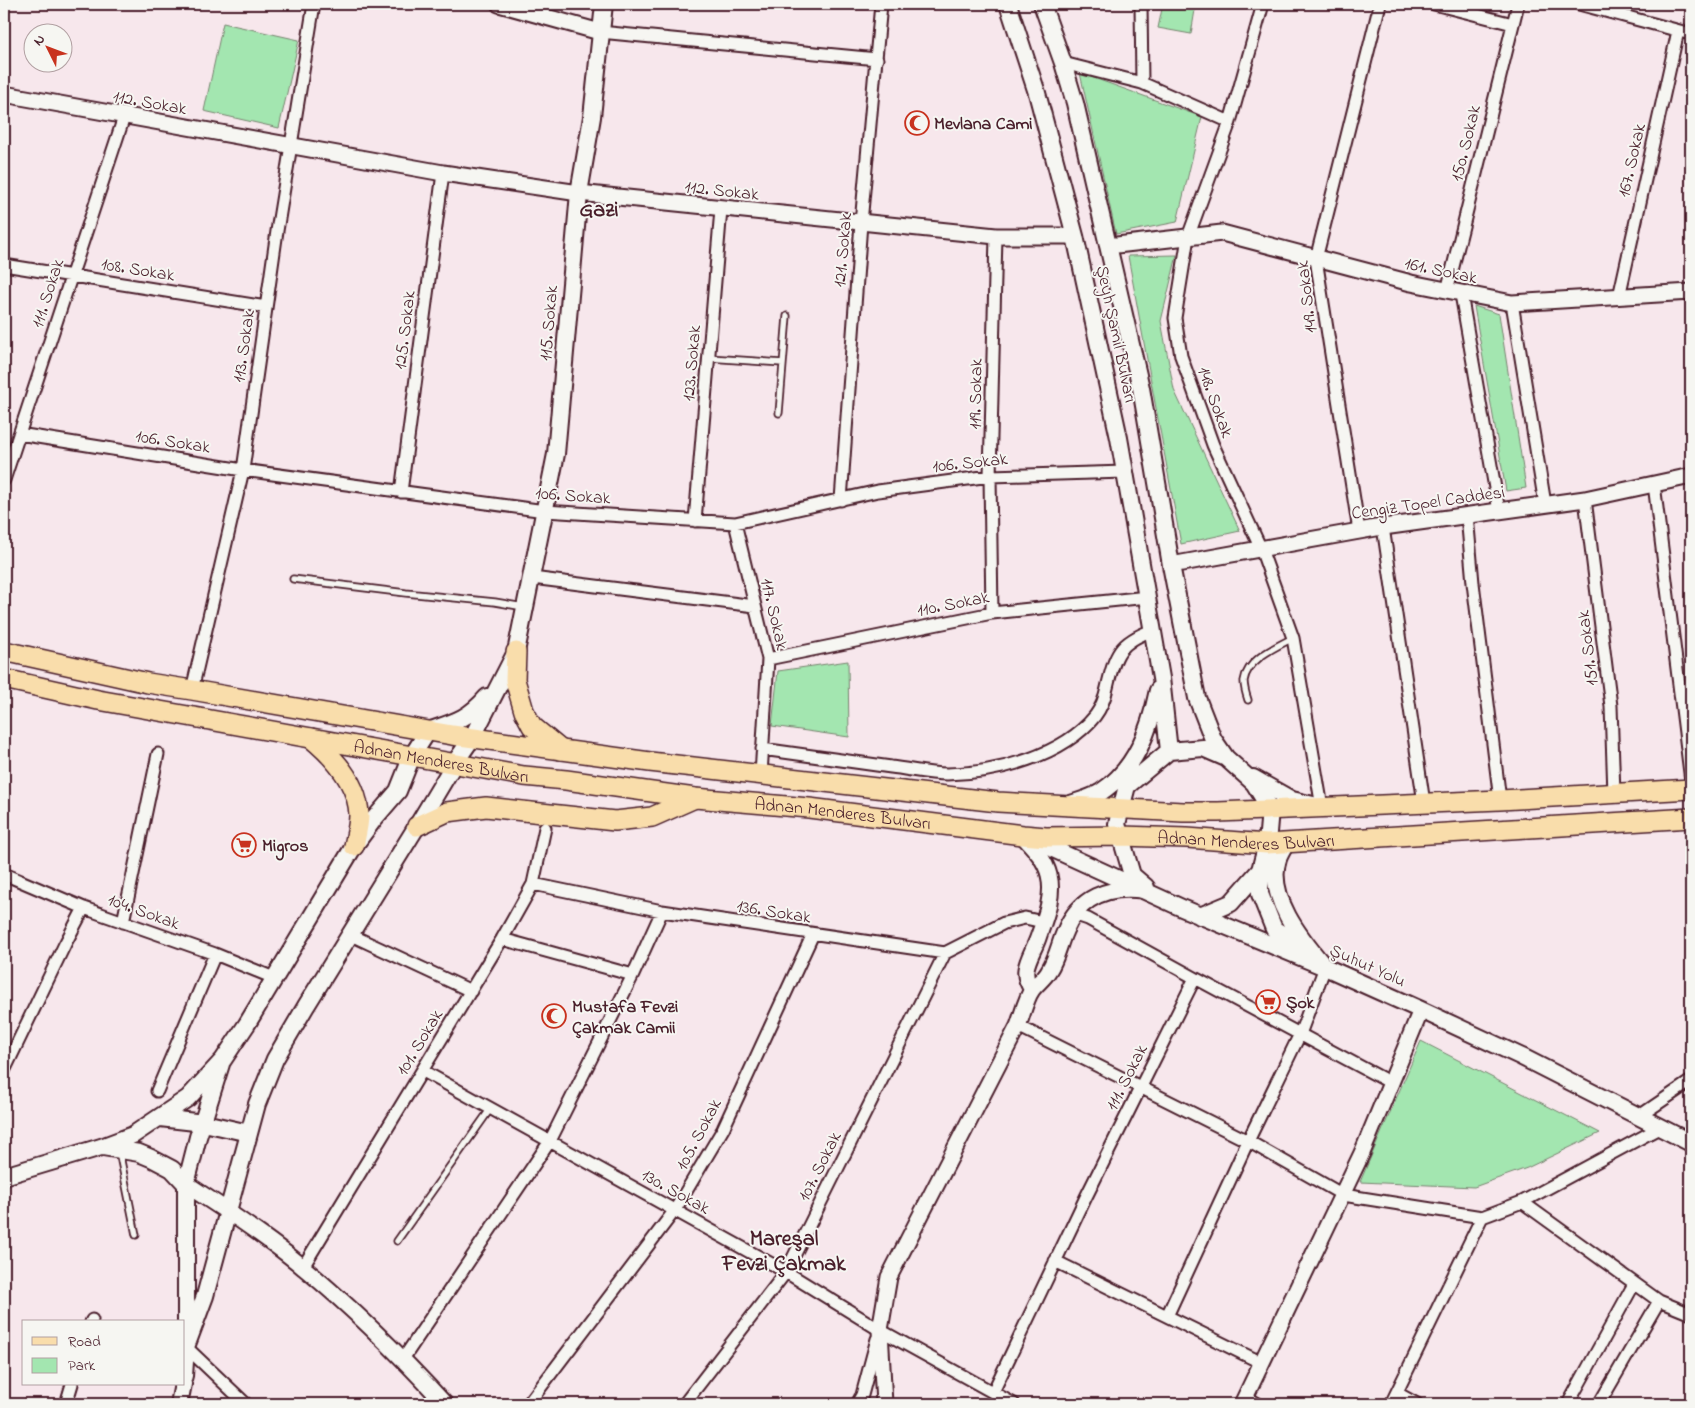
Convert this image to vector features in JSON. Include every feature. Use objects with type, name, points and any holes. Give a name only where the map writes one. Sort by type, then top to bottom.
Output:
[{"type":"main road","name":"115. Sokak","points":[[428,731],[459,721],[476,710],[490,693],[517,647],[556,454],[579,193],[592,117],[604,4]]},
{"type":"main road","name":"Şeyh Şamil Bulvarı","points":[[1008,4],[1037,93],[1075,236],[1125,472],[1148,597],[1161,678],[1169,751]]},
{"type":"main road","name":"Şeyh Şamil Bulvarı","points":[[1042,4],[1075,103],[1141,388],[1171,565],[1197,698]]},
{"type":"main road","points":[[186,1347],[205,1296],[257,1104],[275,1060],[454,764],[472,738],[517,647]]},
{"type":"main road","points":[[517,647],[515,680],[524,711],[532,726],[562,750]]},
{"type":"main road","name":"Adnan Menderes Bulvarı","points":[[4,651],[148,682],[472,738],[650,762],[998,802],[1182,812],[1500,800],[1691,789]]},
{"type":"main road","points":[[1067,805],[1101,792],[1120,776],[1134,759],[1154,708],[1161,678]]},
{"type":"main road","name":"Adnan Menderes Bulvarı","points":[[4,679],[98,700],[524,776],[696,798],[809,808],[1046,837],[1121,836],[1186,838],[1267,844],[1691,818]]},
{"type":"main road","points":[[1197,698],[1202,748]]},
{"type":"main road","points":[[1197,698],[1213,739],[1226,758],[1254,783],[1270,809],[1267,844],[1260,870],[1260,894],[1274,929],[1314,953]]},
{"type":"main road","points":[[4,1176],[101,1147],[133,1135],[188,1098],[223,1060],[247,1024],[354,846],[398,791],[412,756],[428,731]]},
{"type":"main road","points":[[311,738],[326,750],[346,775],[358,801],[359,817],[354,846]]},
{"type":"main road","points":[[1149,893],[1132,875],[1117,824],[1127,786],[1169,751],[1202,748],[1226,758]]},
{"type":"main road","points":[[1243,772],[1292,800],[1322,807]]},
{"type":"main road","points":[[418,826],[447,812],[486,807],[615,821],[652,817],[696,798]]},
{"type":"main road","name":"Şuhut Yolu","points":[[1023,835],[1200,916],[1325,967],[1421,1010],[1522,1058],[1691,1143]]},
{"type":"main road","points":[[1287,842],[1278,859],[1276,874],[1280,897],[1289,919],[1325,967]]},
{"type":"main road","points":[[1200,916],[1231,903],[1260,870]]},
{"type":"main road","points":[[185,1362],[186,1184],[198,1137],[223,1060]]},
{"type":"main road","points":[[160,1118],[204,1123],[249,1133]]},
{"type":"main road","points":[[101,1147],[139,1153],[151,1158],[172,1169],[186,1184],[227,1210]]},
{"type":"main road","points":[[179,1404],[183,1386]]},
{"type":"street","name":"113. Sokak","points":[[192,690],[243,470],[266,307],[314,4]]},
{"type":"street","points":[[499,4],[600,32],[877,59]]},
{"type":"street","name":"121. Sokak","points":[[841,500],[861,223],[877,59],[880,4]]},
{"type":"street","points":[[1140,4],[1142,83]]},
{"type":"street","name":"148. Sokak","points":[[1263,4],[1230,122],[1188,237],[1176,318],[1181,356],[1213,445],[1261,549],[1294,638],[1322,807]]},
{"type":"street","name":"149. Sokak","points":[[1359,531],[1316,259],[1380,4]]},
{"type":"street","points":[[1434,4],[1512,24]]},
{"type":"street","name":"150. Sokak","points":[[1454,292],[1512,24],[1518,4]]},
{"type":"street","points":[[1579,4],[1691,34]]},
{"type":"street","name":"167. Sokak","points":[[1619,297],[1678,31]]},
{"type":"street","points":[[1063,63],[1142,83],[1230,122]]},
{"type":"street","name":"112. Sokak","points":[[4,94],[443,173],[579,193],[996,236],[1075,236]]},
{"type":"street","name":"111. Sokak","points":[[4,480],[124,116]]},
{"type":"street","name":"125. Sokak","points":[[401,492],[443,173]]},
{"type":"street","name":"123. Sokak","points":[[695,521],[721,208]]},
{"type":"street","name":"161. Sokak","points":[[1108,246],[1222,233],[1411,283],[1512,303],[1691,292]]},
{"type":"street","name":"119. Sokak","points":[[992,613],[990,476],[996,236]]},
{"type":"street","name":"108. Sokak","points":[[4,265],[266,307]]},
{"type":"street","points":[[1454,292],[1498,511]]},
{"type":"street","points":[[1512,303],[1546,504]]},
{"type":"street","name":"106. Sokak","points":[[19,434],[243,470],[545,511],[735,523],[878,491],[990,476],[1125,472]]},
{"type":"street","name":"Cengiz Topel Caddesi","points":[[1171,565],[1383,527],[1585,499],[1691,476]]},
{"type":"street","points":[[1654,484],[1691,781]]},
{"type":"street","name":"151. Sokak","points":[[1585,499],[1611,706],[1614,794]]},
{"type":"street","points":[[1467,515],[1473,583],[1500,800]]},
{"type":"street","name":"117. Sokak","points":[[735,523],[768,659],[761,775]]},
{"type":"street","points":[[1383,527],[1424,803]]},
{"type":"street","points":[[532,578],[755,606]]},
{"type":"street","name":"110. Sokak","points":[[768,659],[992,613],[1148,597]]},
{"type":"street","points":[[762,748],[945,774],[981,772],[1014,763],[1053,749],[1072,738],[1096,715],[1104,700],[1115,660],[1122,646],[1136,636],[1153,630]]},
{"type":"street","points":[[123,922],[158,754]]},
{"type":"street","name":"101. Sokak","points":[[303,1267],[502,940],[533,884],[545,828]]},
{"type":"street","points":[[1023,835],[1038,853],[1048,873],[1052,893],[1039,936],[1027,964],[1027,982],[1032,990]]},
{"type":"street","name":"104. Sokak","points":[[4,874],[84,908],[214,954],[274,978]]},
{"type":"street","name":"136. Sokak","points":[[533,884],[662,911],[945,953]]},
{"type":"street","points":[[857,1404],[862,1395],[880,1330],[889,1277],[1018,1026],[1032,990],[1043,980],[1049,970],[1072,914],[1095,896],[1112,890],[1130,889],[1149,893]]},
{"type":"street","points":[[4,1071],[84,908]]},
{"type":"street","points":[[403,1358],[550,1141],[633,975],[662,911]]},
{"type":"street","points":[[1079,916],[1088,919],[1391,1083]]},
{"type":"street","points":[[945,953],[1004,922],[1025,918],[1043,922]]},
{"type":"street","name":"105. Sokak","points":[[528,1404],[675,1210],[723,1129],[813,934]]},
{"type":"street","points":[[350,935],[471,991]]},
{"type":"street","points":[[502,940],[633,975]]},
{"type":"street","name":"107. Sokak","points":[[684,1404],[786,1272],[945,953]]},
{"type":"street","points":[[157,1091],[214,954]]},
{"type":"street","points":[[1167,1316],[1248,1140],[1300,1034],[1325,967]]},
{"type":"street","name":"111. Sokak","points":[[993,1392],[1055,1261],[1195,978]]},
{"type":"street","points":[[1249,1402],[1262,1363],[1362,1153],[1421,1010]]},
{"type":"street","points":[[1018,1026],[1248,1140],[1343,1195],[1482,1217],[1522,1202],[1661,1128]]},
{"type":"street","name":"130. Sokak","points":[[423,1070],[786,1272],[880,1330],[1014,1404]]},
{"type":"street","points":[[1638,1117],[1691,1081]]},
{"type":"street","points":[[1522,1202],[1659,1301],[1691,1314]]},
{"type":"street","points":[[227,1210],[303,1267],[349,1307],[403,1358],[445,1404]]},
{"type":"street","points":[[1392,1404],[1482,1217]]},
{"type":"street","points":[[1055,1261],[1262,1363]]},
{"type":"street","points":[[1568,1404],[1634,1284]]},
{"type":"street","points":[[1599,1404],[1659,1301]]},
{"type":"street","points":[[880,1330],[884,1404]]},
{"type":"street","points":[[186,1347],[246,1404]]},
{"type":"street","points":[[66,1404],[71,1386]]},
{"type":"street","points":[[1397,1393],[1417,1404]]},
{"type":"lane","points":[[779,413],[787,316]]},
{"type":"lane","points":[[709,358],[784,363]]},
{"type":"lane","points":[[293,579],[524,607]]},
{"type":"lane","points":[[1248,700],[1244,682],[1248,667],[1271,650],[1294,638]]},
{"type":"lane","points":[[397,1241],[491,1108]]},
{"type":"lane","points":[[119,1150],[136,1235]]},
{"type":"green space","points":[[1163,4],[1196,4],[1191,34],[1158,28]]},
{"type":"green space","points":[[223,23],[299,40],[279,128],[204,111]]},
{"type":"green space","points":[[1080,73],[1202,117],[1177,222],[1116,234]]},
{"type":"green space","points":[[1177,255],[1161,321],[1174,390],[1240,531],[1181,544],[1128,256]]},
{"type":"green space","points":[[1474,306],[1499,314],[1526,488],[1506,491]]},
{"type":"green space","points":[[848,661],[849,737],[772,726],[778,671]]},
{"type":"green space","points":[[1421,1041],[1600,1133],[1527,1168],[1474,1187],[1360,1182]]},
{"type":"place","name":"Mevlana Cami","points":[[917,123]]},
{"type":"place","name":"Migros","points":[[244,845]]},
{"type":"place","name":"Şok","points":[[1268,1002]]},
{"type":"place","name":"Mustafa Fevzi Çakmak Camii","points":[[554,1016]]},
{"type":"district","name":"Gazi","points":[[599,208]]},
{"type":"district","name":"Mareşal Fevzi Çakmak","points":[[784,1250]]}]
